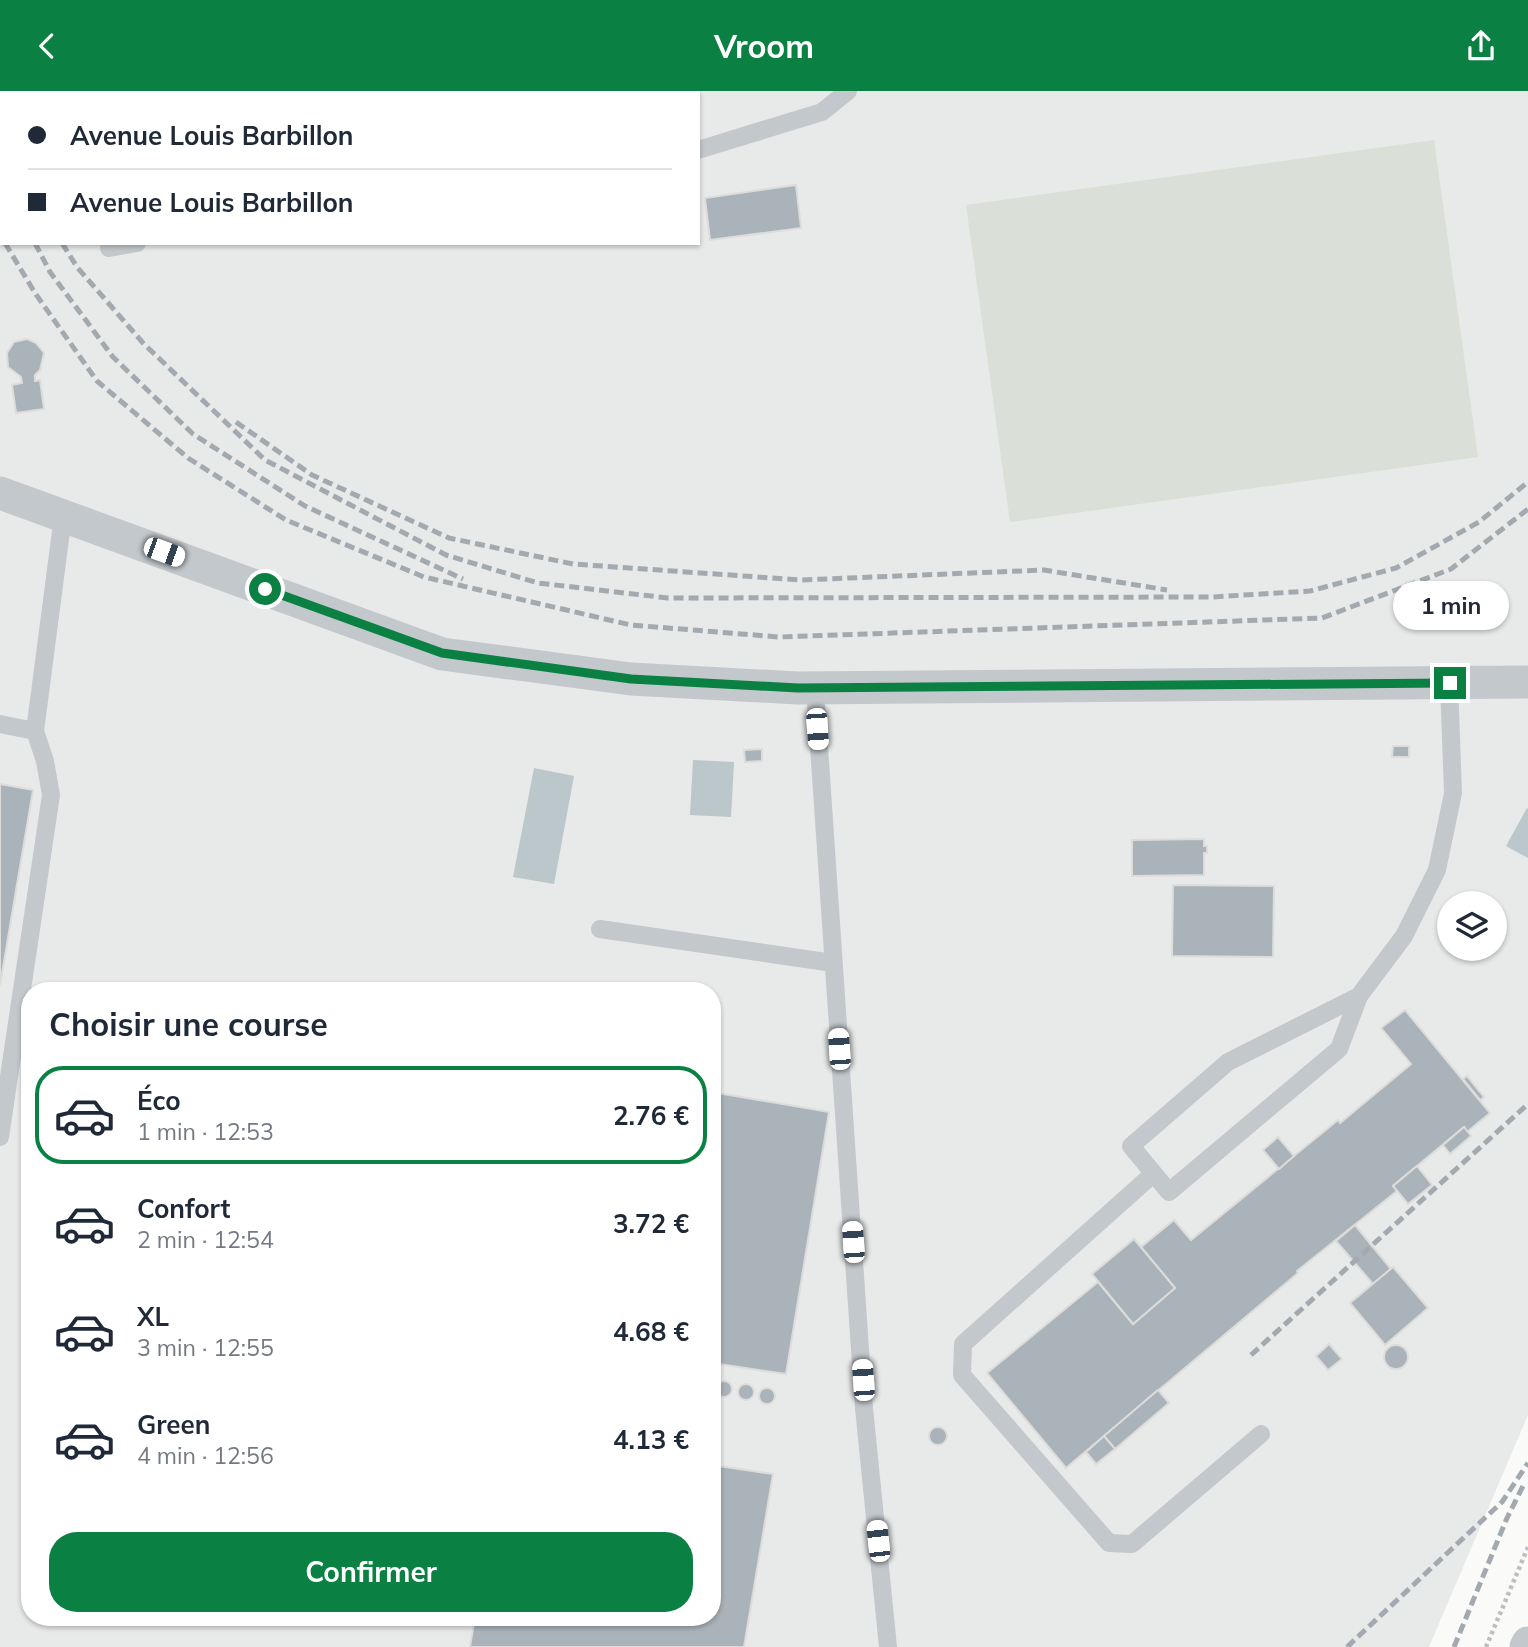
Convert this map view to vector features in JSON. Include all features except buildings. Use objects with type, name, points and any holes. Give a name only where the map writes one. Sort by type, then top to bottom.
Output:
[{"type":"street","points":[[0,493],[442,653],[631,679],[815,688],[1528,682]]},
{"type":"lane","points":[[700,149],[822,112],[848,91]]},
{"type":"lane","points":[[109,247],[123,245]]},
{"type":"lane","points":[[23,982],[51,795],[36,731],[63,516]]},
{"type":"lane","points":[[1359,996],[1228,1062],[1131,1146],[1169,1192],[1339,1049],[1359,996],[1404,936],[1437,870],[1453,793],[1450,683]]},
{"type":"lane","points":[[815,688],[864,1408],[888,1647]]},
{"type":"lane","points":[[0,724],[36,731]]},
{"type":"lane","points":[[600,929],[833,964]]},
{"type":"lane","points":[[0,1137],[21,996]]},
{"type":"lane","points":[[1153,1174],[963,1344],[962,1375],[1109,1543],[1132,1543],[1261,1434]]},
{"type":"path","points":[[1486,1647],[1528,1547]]},
{"type":"shaded area","points":[[700,91],[1528,91],[1528,1415],[1429,1647],[0,1647],[0,245],[700,245]]},
{"type":"shaded area","points":[[1434,140],[1478,457],[1010,522],[966,205]]},
{"type":"shaded area","points":[[693,760],[734,762],[731,817],[690,815]]},
{"type":"shaded area","points":[[534,768],[574,776],[554,884],[513,877]]},
{"type":"shaded area","points":[[1528,809],[1528,858],[1506,846]]},
{"type":"railway","points":[[6,245],[35,293],[97,381],[188,458],[286,520],[424,577],[631,625],[779,637],[1322,618],[1451,569],[1528,509]]},
{"type":"railway","points":[[36,245],[50,272],[113,357],[193,434],[305,506],[463,579]]},
{"type":"railway","points":[[63,245],[77,267],[143,343],[265,460],[446,555],[538,583],[668,598],[1212,597],[1310,591],[1396,568],[1479,522],[1528,482]]},
{"type":"railway","points":[[236,422],[312,475],[449,538],[573,564],[801,580],[1044,570],[1167,590]]},
{"type":"railway","points":[[1251,1355],[1528,1104]]},
{"type":"railway","points":[[1347,1647],[1502,1502],[1528,1463]]},
{"type":"railway","points":[[1454,1647],[1507,1518],[1523,1486]]},
{"type":"route","points":[[265,589],[442,653],[631,679],[798,688],[1450,683]]}]
